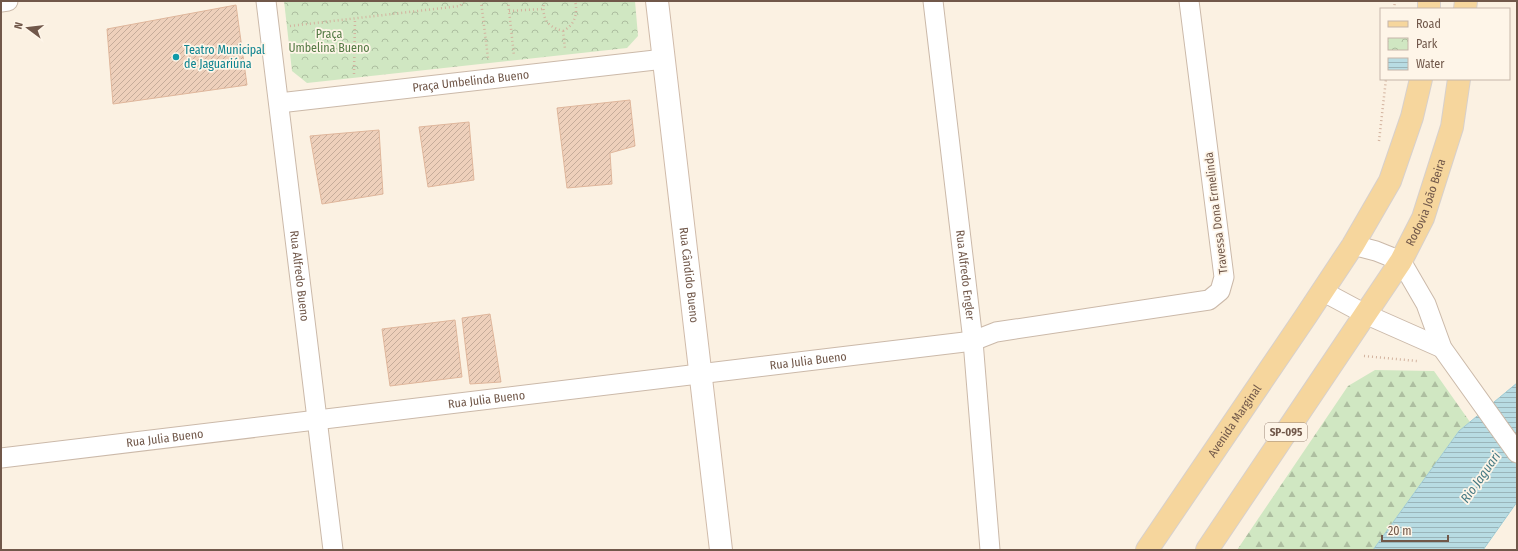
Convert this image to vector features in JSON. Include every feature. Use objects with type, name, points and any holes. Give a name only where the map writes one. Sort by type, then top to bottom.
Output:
[{"type":"main road","name":"Rua Cândido Bueno","points":[[657,1],[721,550]]},
{"type":"main road","points":[[1322,291],[1352,245],[1390,181],[1412,117],[1421,80]]},
{"type":"main road","name":"Rodovia João Beira","points":[[1366,314],[1401,261],[1423,218],[1452,127],[1459,80]]},
{"type":"main road","name":"Avenida Marginal","points":[[1147,550],[1322,291]]},
{"type":"main road","name":"SP-095","points":[[1207,550],[1366,314]]},
{"type":"street","points":[[1,2],[8,1]]},
{"type":"street","name":"Rua Alfredo Bueno","points":[[266,1],[332,550]]},
{"type":"street","name":"Rua Alfredo Engler","points":[[932,1],[972,341],[990,550]]},
{"type":"street","name":"Travessa Dona Ermelinda","points":[[972,341],[996,332],[1209,300],[1220,292],[1224,277],[1189,1]]},
{"type":"street","name":"Praça Umbelinda Bueno","points":[[279,103],[664,59]]},
{"type":"street","points":[[1352,245],[1376,251],[1401,261],[1426,304],[1442,348],[1517,453]]},
{"type":"street","points":[[1322,291],[1366,314],[1442,348]]},
{"type":"street","name":"Rua Julia Bueno","points":[[1,458],[972,341]]},
{"type":"path","points":[[270,28],[460,6],[464,1]]},
{"type":"path","points":[[481,1],[490,79]]},
{"type":"path","points":[[508,1],[516,76]]},
{"type":"path","points":[[544,1],[543,9],[546,22],[553,28],[563,31],[570,28],[574,23],[576,6],[575,1]]},
{"type":"path","points":[[509,12],[543,9]]},
{"type":"path","points":[[354,95],[355,18]]},
{"type":"path","points":[[563,31],[567,70]]},
{"type":"path","points":[[1378,145],[1386,80]]},
{"type":"path","points":[[1364,356],[1424,362]]},
{"type":"green space","name":"Praça Umbelina Bueno","points":[[284,1],[635,1],[638,36],[627,48],[307,83],[292,71]]},
{"type":"green space","points":[[1375,370],[1434,371],[1470,422],[1459,431],[1373,550],[1237,550],[1348,386]]},
{"type":"water","name":"Rio Jaguari","points":[[1517,383],[1517,502],[1483,550],[1373,550],[1459,431]]},
{"type":"building","name":"Teatro Municipal de Jaguariúna","points":[[236,5],[247,85],[113,104],[107,29]]},
{"type":"building","points":[[630,100],[635,146],[610,153],[612,184],[567,188],[557,108]]},
{"type":"building","points":[[469,122],[474,180],[428,187],[419,127]]},
{"type":"building","points":[[379,130],[383,194],[322,204],[310,136]]},
{"type":"building","points":[[490,314],[501,382],[470,384],[462,318]]},
{"type":"building","points":[[455,320],[462,377],[390,386],[382,329]]},
{"type":"place","name":"Teatro Municipal de Jaguariúna","points":[[176,57]]}]
